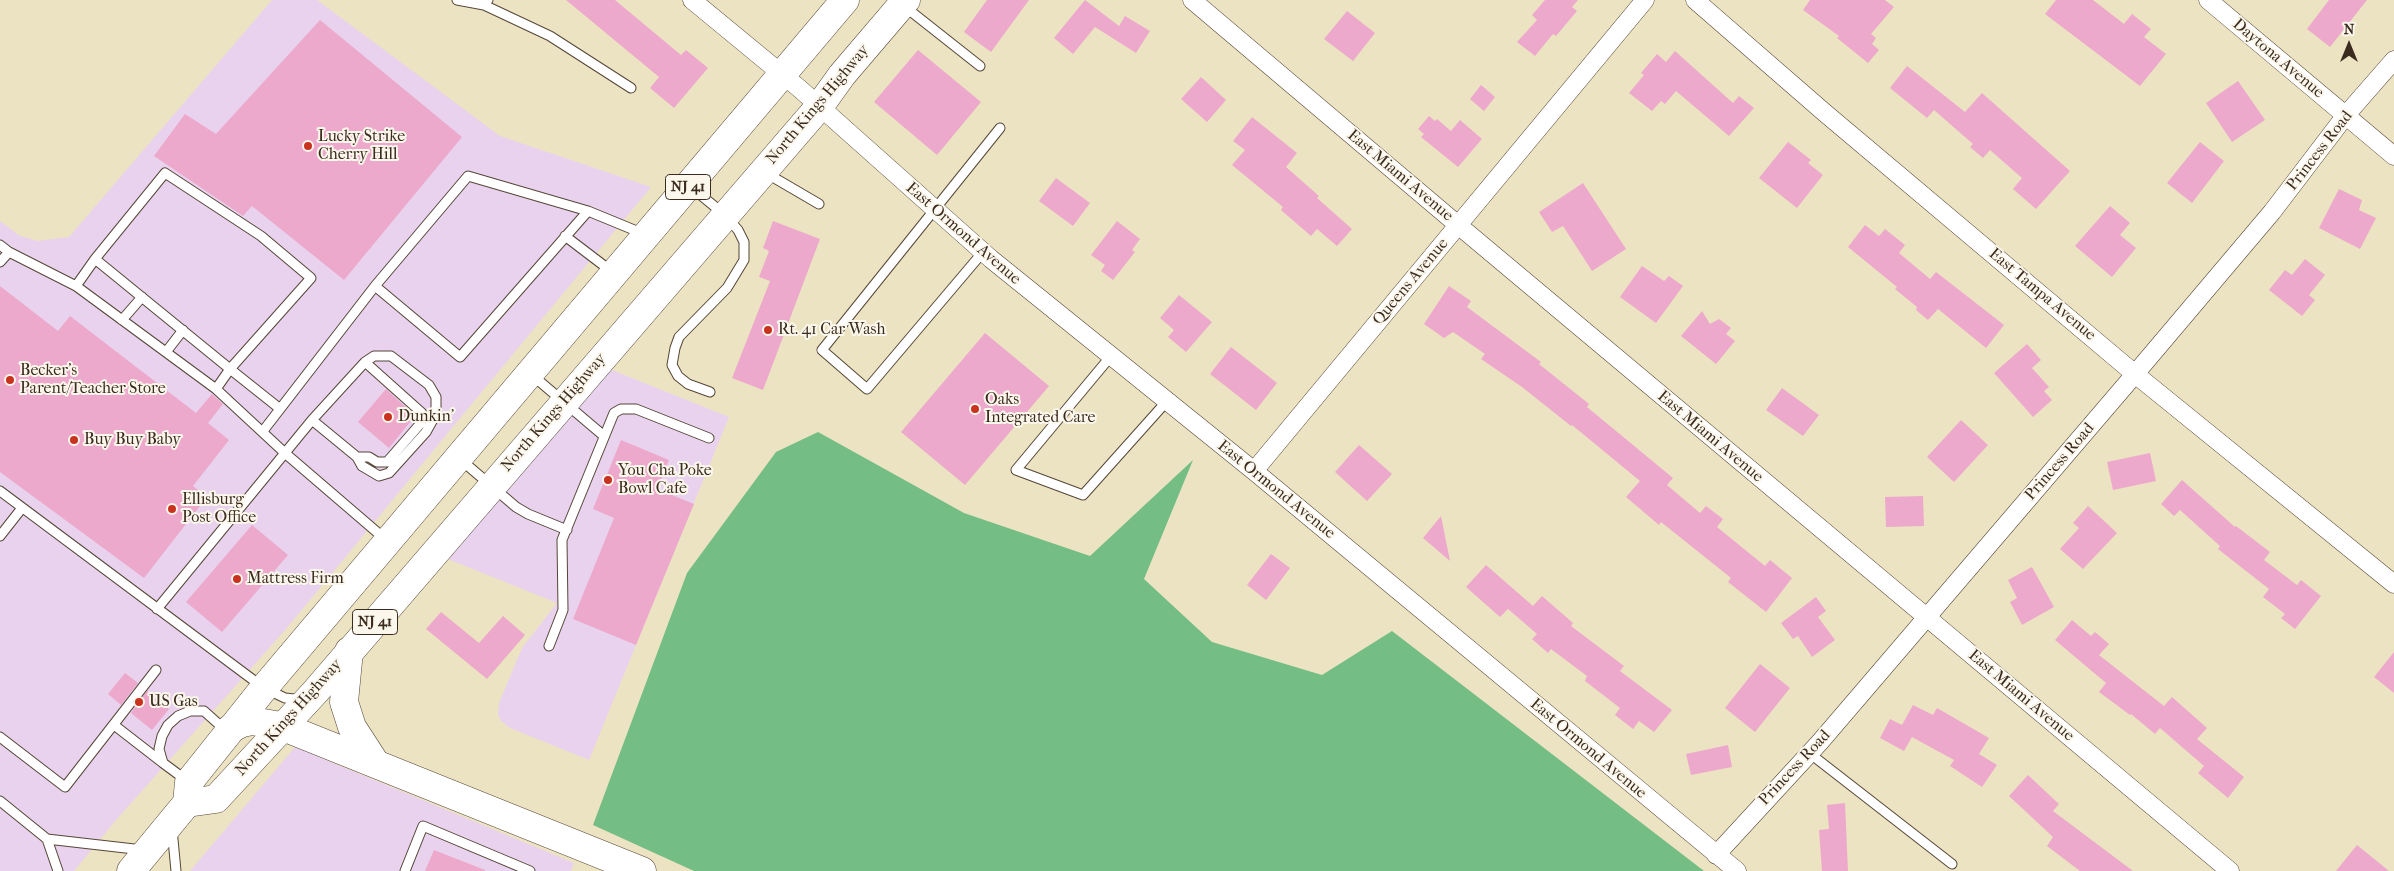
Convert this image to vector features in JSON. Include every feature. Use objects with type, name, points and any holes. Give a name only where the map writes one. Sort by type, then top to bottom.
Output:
[{"type":"main road","name":"NJ 41","points":[[131,871],[149,850],[183,803],[230,729],[845,0]]},
{"type":"main road","name":"North Kings Highway","points":[[183,803],[216,799],[281,726],[316,691],[491,485],[819,107],[842,75],[904,2]]},
{"type":"main road","points":[[350,652],[344,702],[352,727],[374,761]]},
{"type":"main road","points":[[230,729],[242,723],[252,721],[281,726],[374,761],[642,871]]},
{"type":"street","name":"East Ormond Avenue","points":[[692,0],[783,74],[983,252],[1254,471],[1737,871]]},
{"type":"street","name":"East Miami Avenue","points":[[1192,0],[2230,871]]},
{"type":"street","name":"Queens Avenue","points":[[1254,471],[1645,0]]},
{"type":"street","name":"East Tampa Avenue","points":[[1695,0],[2135,374],[2394,584]]},
{"type":"street","name":"Daytona Avenue","points":[[2208,0],[2394,156]]},
{"type":"street","name":"Princess Road","points":[[1716,855],[1808,752],[1820,742],[1927,618],[2272,212],[2346,115],[2394,60]]},
{"type":"lane","points":[[457,0],[486,3],[550,36],[631,88]]},
{"type":"lane","points":[[904,2],[980,66]]},
{"type":"lane","points":[[983,252],[867,389],[822,350],[1000,128]]},
{"type":"lane","points":[[763,172],[819,204]]},
{"type":"lane","points":[[76,286],[95,259],[165,173],[261,236],[311,278],[230,369],[216,389]]},
{"type":"lane","points":[[263,431],[375,286],[468,176],[588,211],[646,236]]},
{"type":"lane","points":[[689,186],[725,216],[738,230],[744,242],[744,260],[727,288],[680,337],[672,365],[678,376],[688,384],[710,392]]},
{"type":"lane","points":[[375,286],[460,357],[588,211]]},
{"type":"lane","points":[[566,236],[614,274]]},
{"type":"lane","points":[[0,245],[8,252],[76,286],[216,389],[286,454],[388,541]]},
{"type":"lane","points":[[0,262],[8,252]]},
{"type":"lane","points":[[95,259],[279,408]]},
{"type":"lane","points":[[122,320],[142,297]]},
{"type":"lane","points":[[166,352],[183,330]]},
{"type":"lane","points":[[157,609],[312,420],[365,362],[374,356],[391,356],[429,385],[434,391],[437,404],[433,422],[389,474],[379,476],[362,466],[357,457],[312,420]]},
{"type":"lane","points":[[1111,356],[1016,470],[1083,495],[1167,401]]},
{"type":"lane","points":[[357,457],[369,457],[377,462],[387,462],[421,423],[422,412],[365,362]]},
{"type":"lane","points":[[530,373],[604,436]]},
{"type":"lane","points":[[549,646],[563,610],[562,540],[614,413],[629,408],[709,438]]},
{"type":"lane","points":[[458,458],[528,514],[566,530]]},
{"type":"lane","points":[[0,491],[264,688],[275,694],[294,699],[316,691]]},
{"type":"lane","points":[[0,536],[22,508]]},
{"type":"lane","points":[[0,737],[65,787],[156,670]]},
{"type":"lane","points":[[176,871],[183,803],[163,763],[160,749],[162,736],[168,725],[178,716],[190,711],[204,711],[223,728],[230,729]]},
{"type":"lane","points":[[114,725],[163,763]]},
{"type":"lane","points":[[1808,752],[1952,864]]},
{"type":"lane","points":[[0,800],[46,839],[58,871]]},
{"type":"lane","points":[[405,871],[423,826],[530,871]]},
{"type":"lane","points":[[46,839],[149,850]]},
{"type":"shaded area","points":[[272,0],[317,0],[500,136],[651,187],[286,629],[116,820],[74,871],[0,871],[0,221],[20,236],[38,241],[69,237]]},
{"type":"shaded area","points":[[597,364],[729,417],[589,760],[510,728],[501,721],[498,715],[499,703],[522,648],[557,603],[433,553]]},
{"type":"shaded area","points":[[295,747],[574,863],[571,871],[190,871]]},
{"type":"green space","points":[[818,432],[964,513],[1090,556],[1193,460],[1144,579],[1212,642],[1322,675],[1392,631],[1704,871],[694,871],[593,825],[687,573],[776,452]]},
{"type":"building","points":[[566,0],[615,0],[681,55],[686,50],[708,68],[674,108],[650,88],[659,77]]},
{"type":"building","points":[[987,0],[1029,0],[991,52],[964,32]]},
{"type":"building","points":[[1085,0],[1119,26],[1125,16],[1150,31],[1136,53],[1095,27],[1073,54],[1054,38]]},
{"type":"building","points":[[1545,0],[1578,0],[1572,7],[1577,11],[1556,36],[1553,34],[1535,56],[1517,42],[1537,20],[1532,15]]},
{"type":"building","points":[[1810,0],[1885,0],[1894,7],[1871,34],[1876,38],[1872,44],[1879,50],[1868,63],[1837,38],[1839,36],[1803,10]]},
{"type":"building","points":[[2056,0],[2093,0],[2124,24],[2132,14],[2151,29],[2144,37],[2166,54],[2140,86],[2045,14]]},
{"type":"building","points":[[2329,0],[2367,0],[2330,47],[2307,29]]},
{"type":"building","points":[[1347,11],[1375,33],[1353,61],[1324,39]]},
{"type":"building","name":"Lucky Strike Cherry Hill","points":[[320,20],[462,137],[344,280],[252,206],[243,216],[154,156],[185,114],[216,134]]},
{"type":"building","points":[[918,50],[981,102],[937,155],[874,102]]},
{"type":"building","points":[[1675,51],[1733,103],[1739,96],[1754,108],[1729,136],[1676,91],[1665,104],[1661,101],[1652,111],[1629,93],[1644,75],[1641,73],[1657,54],[1666,62]]},
{"type":"building","points":[[1907,66],[1965,112],[1982,93],[2070,171],[2036,209],[2013,189],[2022,178],[1990,150],[1983,158],[1970,147],[1973,144],[1934,110],[1927,118],[1890,88]]},
{"type":"building","points":[[1201,77],[1226,100],[1207,122],[1181,99]]},
{"type":"building","points":[[2238,81],[2265,120],[2232,142],[2206,103]]},
{"type":"building","points":[[1481,85],[1495,97],[1484,111],[1470,99]]},
{"type":"building","points":[[1429,116],[1435,121],[1437,119],[1451,131],[1460,120],[1482,139],[1458,167],[1421,137],[1424,134],[1418,129]]},
{"type":"building","points":[[1252,117],[1297,153],[1286,167],[1352,229],[1337,246],[1317,229],[1311,236],[1281,210],[1283,207],[1232,165],[1245,150],[1233,141]]},
{"type":"building","points":[[1788,142],[1811,160],[1808,163],[1823,175],[1797,208],[1759,178]]},
{"type":"building","points":[[2200,142],[2224,161],[2192,203],[2167,183]]},
{"type":"building","points":[[1056,178],[1090,203],[1073,226],[1039,201]]},
{"type":"building","points":[[1583,183],[1626,249],[1592,271],[1563,226],[1552,232],[1539,212]]},
{"type":"building","points":[[2339,189],[2362,200],[2359,210],[2376,218],[2360,249],[2319,228]]},
{"type":"building","points":[[2110,206],[2130,223],[2120,235],[2136,248],[2112,277],[2075,246]]},
{"type":"building","name":"Rt. 41 Car Wash","points":[[773,221],[820,239],[763,390],[732,378],[770,281],[759,277],[769,251],[763,248]]},
{"type":"building","points":[[1117,221],[1140,239],[1132,250],[1135,252],[1113,280],[1101,271],[1105,265],[1091,255]]},
{"type":"building","points":[[1865,225],[1879,236],[1885,229],[1905,245],[1899,253],[1930,279],[1936,272],[2004,325],[1986,348],[1938,309],[1928,320],[1916,310],[1917,307],[1895,289],[1897,287],[1848,247]]},
{"type":"building","points":[[2305,259],[2325,275],[2309,295],[2315,300],[2302,316],[2269,290],[2285,270],[2292,275]]},
{"type":"building","points":[[1642,266],[1664,281],[1669,276],[1683,286],[1656,323],[1620,297]]},
{"type":"building","points":[[0,286],[58,331],[70,316],[196,413],[212,394],[223,404],[208,423],[229,440],[193,486],[207,497],[144,578],[0,472]]},
{"type":"building","points":[[1449,286],[1471,301],[1467,307],[1541,362],[1539,364],[1589,404],[1587,407],[1673,478],[1667,485],[1700,513],[1706,506],[1723,519],[1717,527],[1765,566],[1770,560],[1792,578],[1766,612],[1728,582],[1731,578],[1661,522],[1659,525],[1626,497],[1640,481],[1572,425],[1481,359],[1485,354],[1453,332],[1444,338],[1424,324]]},
{"type":"building","points":[[1179,295],[1212,322],[1186,352],[1168,337],[1174,330],[1160,318]]},
{"type":"building","points":[[1702,311],[1710,324],[1719,319],[1731,328],[1726,334],[1735,341],[1716,364],[1681,336]]},
{"type":"building","name":"Oaks Integrated Care","points":[[985,333],[1049,386],[965,485],[901,432]]},
{"type":"building","points":[[2027,344],[2041,360],[2032,368],[2049,387],[2044,391],[2052,400],[2033,417],[1994,373]]},
{"type":"building","points":[[1231,347],[1277,383],[1256,410],[1210,374]]},
{"type":"building","points":[[1782,388],[1819,415],[1803,436],[1766,410]]},
{"type":"building","name":"Dunkin'","points":[[386,389],[415,416],[389,448],[358,422]]},
{"type":"building","points":[[1961,420],[1988,445],[1954,482],[1927,457]]},
{"type":"building","points":[[621,440],[669,460],[657,489],[694,504],[636,645],[573,619],[614,518],[593,509]]},
{"type":"building","points":[[1359,445],[1392,474],[1367,501],[1335,472]]},
{"type":"building","points":[[2150,453],[2156,481],[2113,490],[2107,462]]},
{"type":"building","points":[[2182,480],[2235,527],[2270,552],[2264,560],[2297,585],[2301,580],[2321,596],[2295,629],[2281,618],[2285,614],[2263,597],[2269,589],[2218,549],[2220,546],[2180,510],[2174,516],[2161,504]]},
{"type":"building","points":[[1923,496],[1924,526],[1886,527],[1885,497]]},
{"type":"building","points":[[2088,506],[2117,533],[2083,569],[2060,549],[2079,528],[2073,523]]},
{"type":"building","points":[[1441,516],[1450,561],[1423,538]]},
{"type":"building","name":"Mattress Firm","points":[[252,525],[288,555],[222,632],[186,602]]},
{"type":"building","points":[[1271,554],[1290,568],[1266,600],[1247,585]]},
{"type":"building","points":[[1486,565],[1533,606],[1542,596],[1573,623],[1571,626],[1624,666],[1620,671],[1672,710],[1654,732],[1639,721],[1633,729],[1615,715],[1620,708],[1585,681],[1587,676],[1551,649],[1548,653],[1532,639],[1537,634],[1508,609],[1500,617],[1466,587]]},
{"type":"building","points":[[2032,567],[2054,607],[2022,625],[2010,602],[2017,598],[2008,580]]},
{"type":"building","points":[[1816,597],[1826,611],[1818,617],[1835,640],[1812,657],[1798,636],[1793,639],[1781,623]]},
{"type":"building","points":[[441,612],[479,643],[503,616],[525,635],[487,679],[426,629]]},
{"type":"building","points":[[2072,620],[2091,636],[2095,632],[2109,644],[2099,655],[2164,706],[2172,697],[2207,728],[2197,739],[2244,777],[2228,798],[2198,773],[2204,766],[2160,728],[2155,734],[2131,714],[2099,692],[2106,683],[2055,640]]},
{"type":"building","points":[[2394,652],[2394,693],[2374,677]]},
{"type":"building","points":[[1760,664],[1790,688],[1755,732],[1725,708]]},
{"type":"building","points":[[125,673],[138,683],[121,705],[108,694]]},
{"type":"building","points":[[147,691],[169,709],[152,730],[131,713]]},
{"type":"building","points":[[1913,705],[1933,715],[1937,708],[1989,738],[1979,754],[1997,765],[1982,787],[1950,766],[1954,760],[1912,737],[1904,751],[1880,738],[1890,719],[1902,725]]},
{"type":"building","points":[[1728,745],[1732,767],[1691,775],[1686,754]]},
{"type":"building","points":[[2028,775],[2059,804],[2053,811],[2133,871],[2080,871],[2047,846],[2053,837],[2009,796]]},
{"type":"building","points":[[1845,803],[1848,871],[1822,871],[1819,830],[1829,829],[1827,805]]},
{"type":"building","points":[[2357,845],[2389,871],[2336,871]]},
{"type":"building","points":[[434,850],[485,870],[485,871],[425,871]]},
{"type":"place","name":"Lucky Strike Cherry Hill","points":[[308,146]]},
{"type":"place","name":"Rt. 41 Car Wash","points":[[768,330]]},
{"type":"place","name":"Becker's Parent/Teacher Store","points":[[10,380]]},
{"type":"place","name":"Oaks Integrated Care","points":[[975,409]]},
{"type":"place","name":"Dunkin'","points":[[388,417]]},
{"type":"place","name":"Buy Buy Baby","points":[[74,440]]},
{"type":"place","name":"You Cha Poke Bowl Cafe","points":[[608,480]]},
{"type":"place","name":"Ellisburg Post Office","points":[[172,509]]},
{"type":"place","name":"Mattress Firm","points":[[237,579]]},
{"type":"place","name":"US Gas","points":[[139,702]]}]
